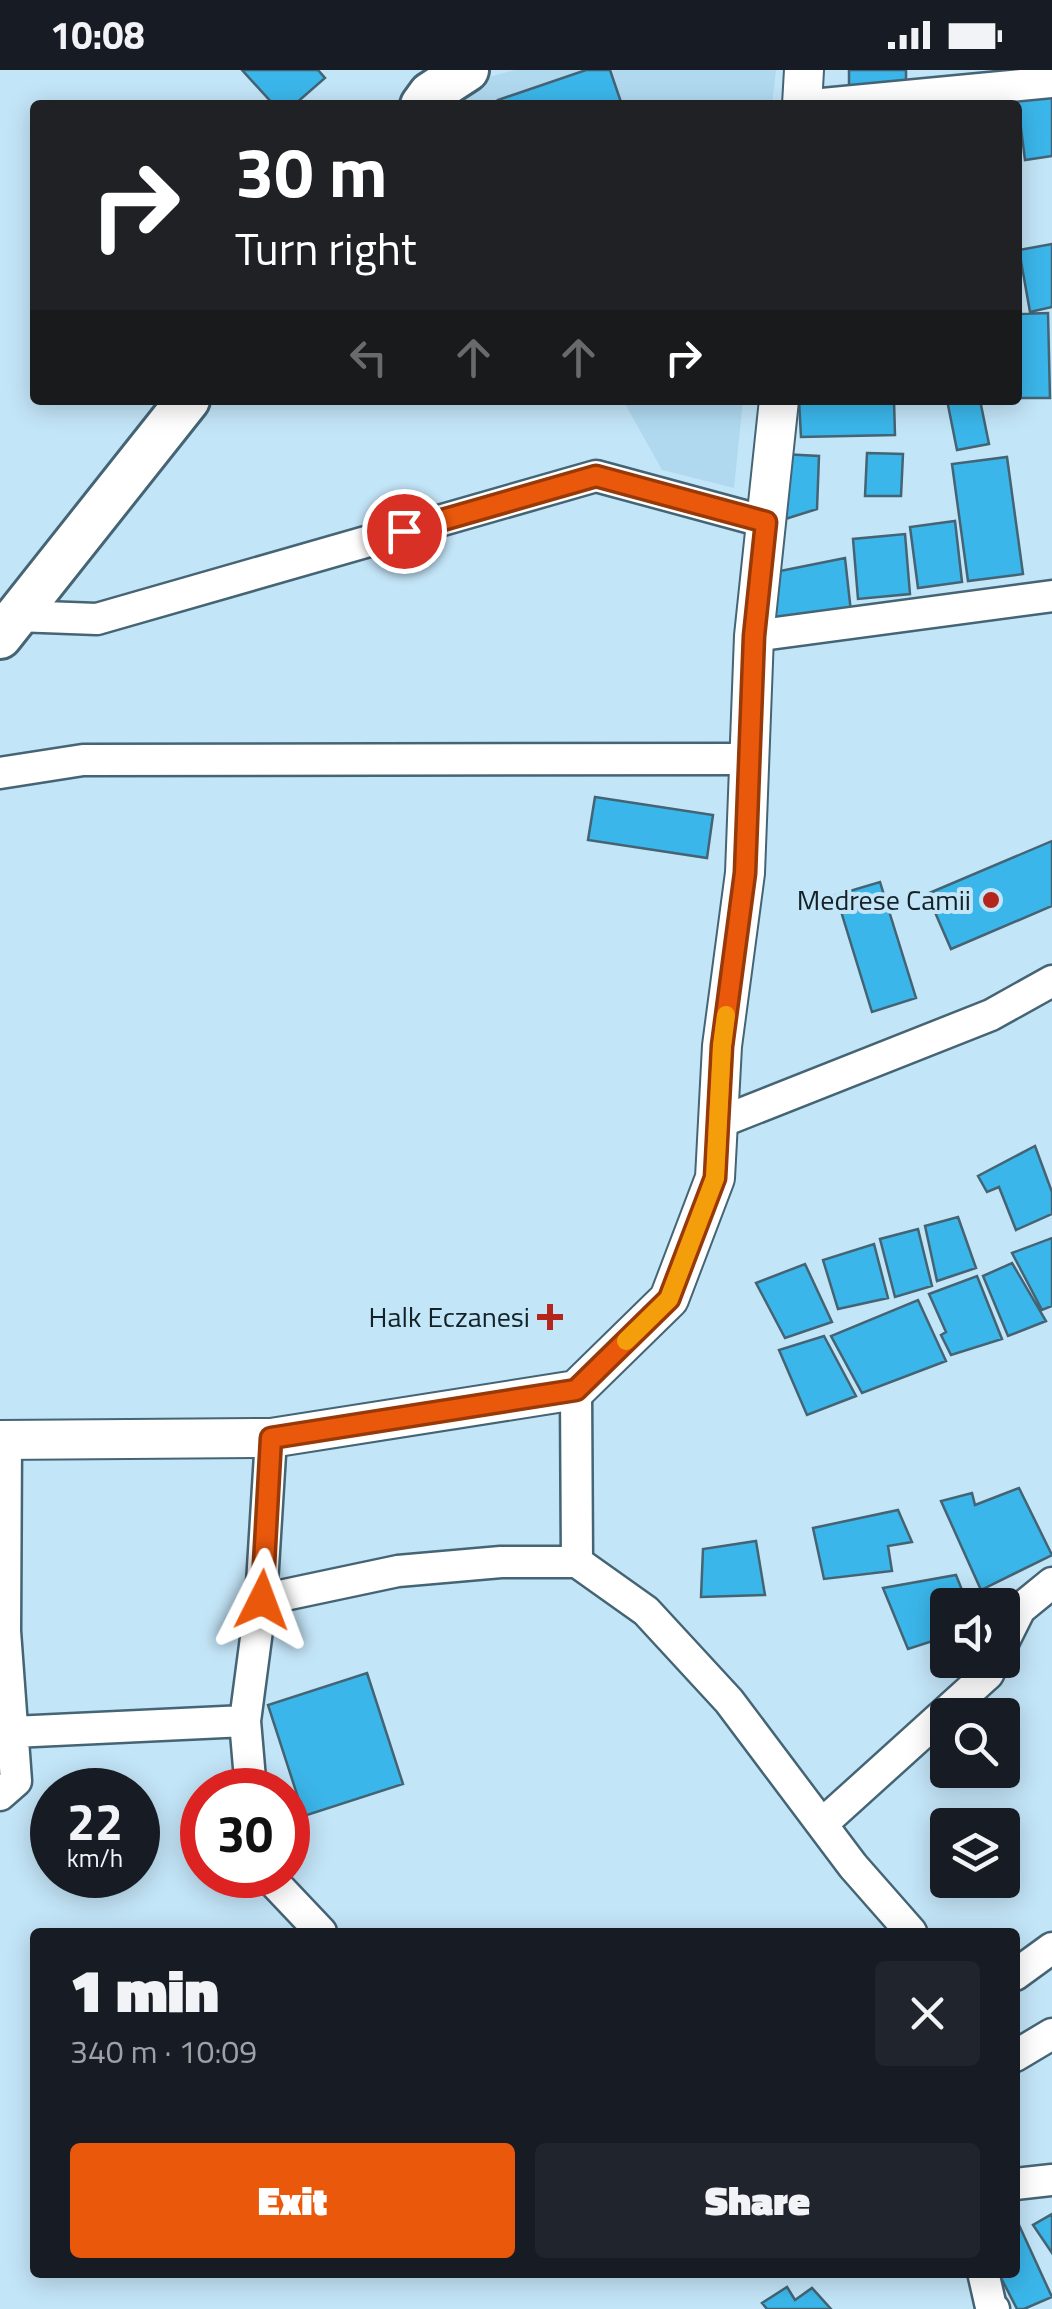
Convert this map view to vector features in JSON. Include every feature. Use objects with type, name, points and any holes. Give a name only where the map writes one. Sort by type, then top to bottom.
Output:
[{"type":"main road","points":[[426,100],[468,70]]},
{"type":"main road","points":[[8,626],[184,405]]},
{"type":"street","points":[[802,100],[804,70]]},
{"type":"street","points":[[864,100],[1052,82]]},
{"type":"street","points":[[0,1795],[16,1781],[5,1631],[3,1440],[271,1438],[576,1390],[669,1299],[715,1178],[722,1046],[745,873],[754,636],[778,405]]},
{"type":"street","points":[[8,626],[97,619],[596,476],[766,522]]},
{"type":"street","points":[[754,636],[1052,596]]},
{"type":"street","points":[[0,773],[83,760],[750,758]]},
{"type":"street","points":[[718,1122],[991,1014],[1052,981]]},
{"type":"street","points":[[576,1390],[577,1562]]},
{"type":"street","points":[[249,1768],[245,1721],[262,1600],[271,1438]]},
{"type":"street","points":[[262,1600],[398,1570],[501,1562],[577,1562],[646,1611],[694,1662],[729,1701],[853,1866],[907,1928]]},
{"type":"street","points":[[1020,1609],[1052,1584]]},
{"type":"street","points":[[822,1824],[984,1678]]},
{"type":"street","points":[[13,1732],[245,1721]]},
{"type":"street","points":[[288,1898],[317,1928]]},
{"type":"street","points":[[1020,1971],[1052,1948]]},
{"type":"street","points":[[1020,2053],[1052,2034]]},
{"type":"street","points":[[1020,2183],[1052,2180]]},
{"type":"street","points":[[984,2278],[991,2308]]},
{"type":"shaded area","points":[[515,70],[776,70],[773,100],[462,100],[492,76]]},
{"type":"shaded area","points":[[626,405],[742,405],[734,488],[662,470]]},
{"type":"building","points":[[242,70],[318,70],[325,78],[300,100],[269,100]]},
{"type":"building","points":[[586,70],[610,70],[620,100],[498,100]]},
{"type":"building","points":[[849,70],[906,70],[906,91],[849,92]]},
{"type":"building","points":[[1052,92],[1052,156],[1025,160],[1022,100],[1017,97]]},
{"type":"building","points":[[1052,244],[1052,307],[1030,312],[1022,249]]},
{"type":"building","points":[[1048,313],[1050,398],[1022,398],[1022,314]]},
{"type":"building","points":[[799,405],[894,405],[895,435],[801,437]]},
{"type":"building","points":[[948,405],[981,405],[989,444],[957,450]]},
{"type":"building","points":[[867,453],[903,454],[901,496],[865,496]]},
{"type":"building","points":[[782,454],[819,456],[817,509],[779,521]]},
{"type":"building","points":[[1007,457],[1023,574],[968,581],[952,464]]},
{"type":"building","points":[[955,521],[962,582],[918,588],[910,527]]},
{"type":"building","points":[[905,534],[910,594],[858,599],[853,539]]},
{"type":"building","points":[[845,558],[851,612],[769,619],[770,573]]},
{"type":"building","points":[[595,797],[713,815],[707,858],[588,840]]},
{"type":"building","name":"Medrese Camii","points":[[1052,841],[1052,906],[951,949],[927,894]]},
{"type":"building","points":[[880,882],[916,998],[872,1012],[836,895]]},
{"type":"building","points":[[1035,1146],[1052,1192],[1052,1214],[1016,1230],[999,1187],[987,1192],[978,1176]]},
{"type":"building","points":[[958,1217],[976,1268],[937,1281],[925,1226]]},
{"type":"building","points":[[918,1229],[932,1286],[895,1297],[880,1239]]},
{"type":"building","points":[[1052,1238],[1052,1306],[1042,1310],[1012,1253]]},
{"type":"building","points":[[874,1244],[888,1298],[838,1309],[823,1260]]},
{"type":"building","points":[[1012,1263],[1046,1321],[1008,1336],[983,1276]]},
{"type":"building","points":[[805,1264],[832,1322],[785,1338],[756,1283]]},
{"type":"building","points":[[977,1276],[1002,1339],[951,1355],[941,1335],[946,1332],[929,1294]]},
{"type":"building","points":[[918,1300],[946,1361],[862,1393],[831,1336]]},
{"type":"building","points":[[824,1336],[856,1396],[807,1415],[779,1350]]},
{"type":"building","points":[[1019,1488],[1052,1555],[980,1588],[941,1501],[972,1493],[975,1505]]},
{"type":"building","points":[[898,1510],[912,1542],[888,1546],[892,1571],[824,1579],[813,1528]]},
{"type":"building","points":[[756,1541],[765,1595],[701,1597],[703,1549]]},
{"type":"building","points":[[956,1575],[961,1588],[930,1588],[930,1642],[908,1649],[883,1588]]},
{"type":"building","points":[[367,1673],[403,1784],[310,1814],[310,1768],[288,1768],[268,1705]]},
{"type":"building","points":[[1052,2214],[1052,2253],[1033,2225]]},
{"type":"building","points":[[1020,2227],[1052,2297],[1017,2309],[1001,2278],[1020,2278]]},
{"type":"building","points":[[787,2287],[795,2300],[812,2288],[831,2309],[767,2309],[762,2303]]},
{"type":"slow traffic","points":[[626,1341],[669,1299],[715,1178],[726,1015]]},
{"type":"place","name":"Medrese Camii","points":[[991,900]]},
{"type":"place","name":"Halk Eczanesi","points":[[550,1317]]},
{"type":"route","points":[[262,1600],[271,1438],[576,1390],[669,1299],[715,1178],[722,1046],[745,873],[754,636],[766,522],[596,476],[404,531]]}]
